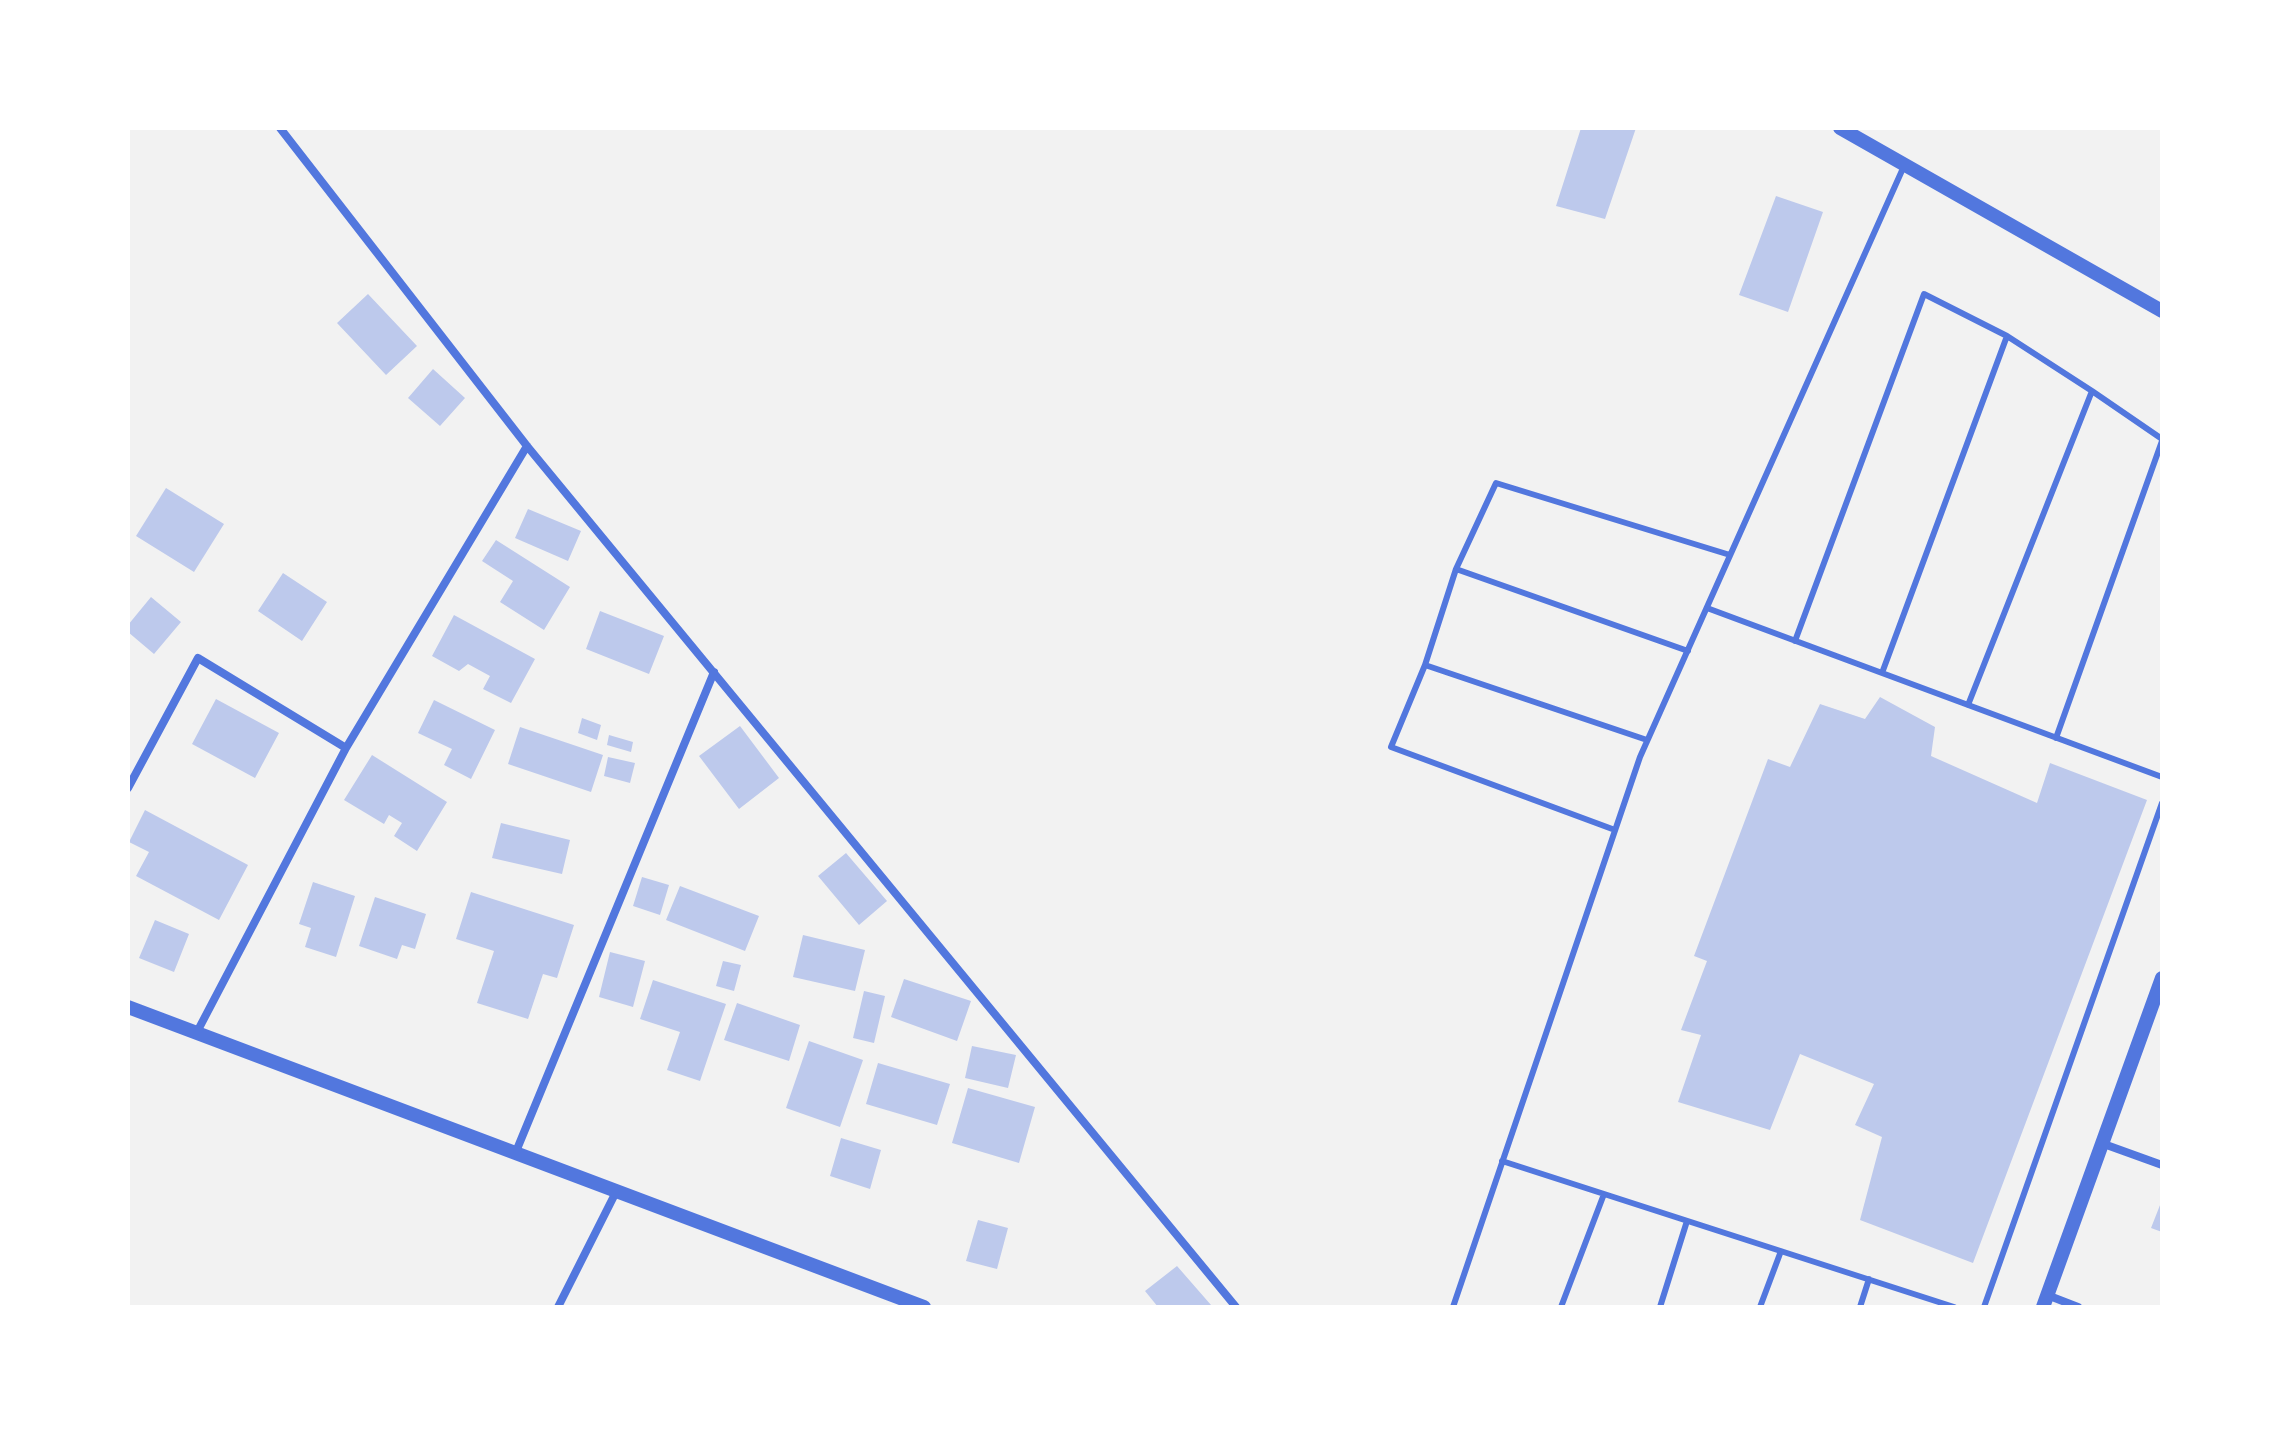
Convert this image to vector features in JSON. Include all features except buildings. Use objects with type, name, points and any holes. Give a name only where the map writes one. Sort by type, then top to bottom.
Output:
[{"type":"street","points":[[280,128],[527,446],[1236,1307]]},
{"type":"street","points":[[1840,128],[2162,311]]},
{"type":"street","points":[[197,1032],[346,748],[527,446]]},
{"type":"street","points":[[128,788],[198,658],[346,748]]},
{"type":"street","points":[[515,1154],[714,672]]},
{"type":"street","points":[[2078,1307],[2045,1301],[2162,978]]},
{"type":"street","points":[[128,1007],[924,1307]]},
{"type":"street","points":[[2101,1143],[2162,1165]]},
{"type":"street","points":[[558,1307],[616,1192]]},
{"type":"lane","points":[[1453,1307],[1647,740],[1905,164]]},
{"type":"lane","points":[[1795,641],[1924,294],[2007,336],[2162,440],[2056,738]]},
{"type":"lane","points":[[1882,673],[2007,336]]},
{"type":"lane","points":[[1968,705],[2092,391]]},
{"type":"lane","points":[[1615,830],[1391,747],[1425,665],[1456,569],[1496,483],[1730,555]]},
{"type":"lane","points":[[1456,569],[1688,651]]},
{"type":"lane","points":[[1707,608],[2162,777]]},
{"type":"lane","points":[[1425,665],[1647,740]]},
{"type":"lane","points":[[1984,1307],[2162,803]]},
{"type":"lane","points":[[1502,1161],[1954,1307]]},
{"type":"lane","points":[[1561,1307],[1604,1194]]},
{"type":"lane","points":[[1660,1307],[1687,1221]]},
{"type":"lane","points":[[1760,1307],[1781,1251]]},
{"type":"lane","points":[[1860,1307],[1869,1279]]}]
